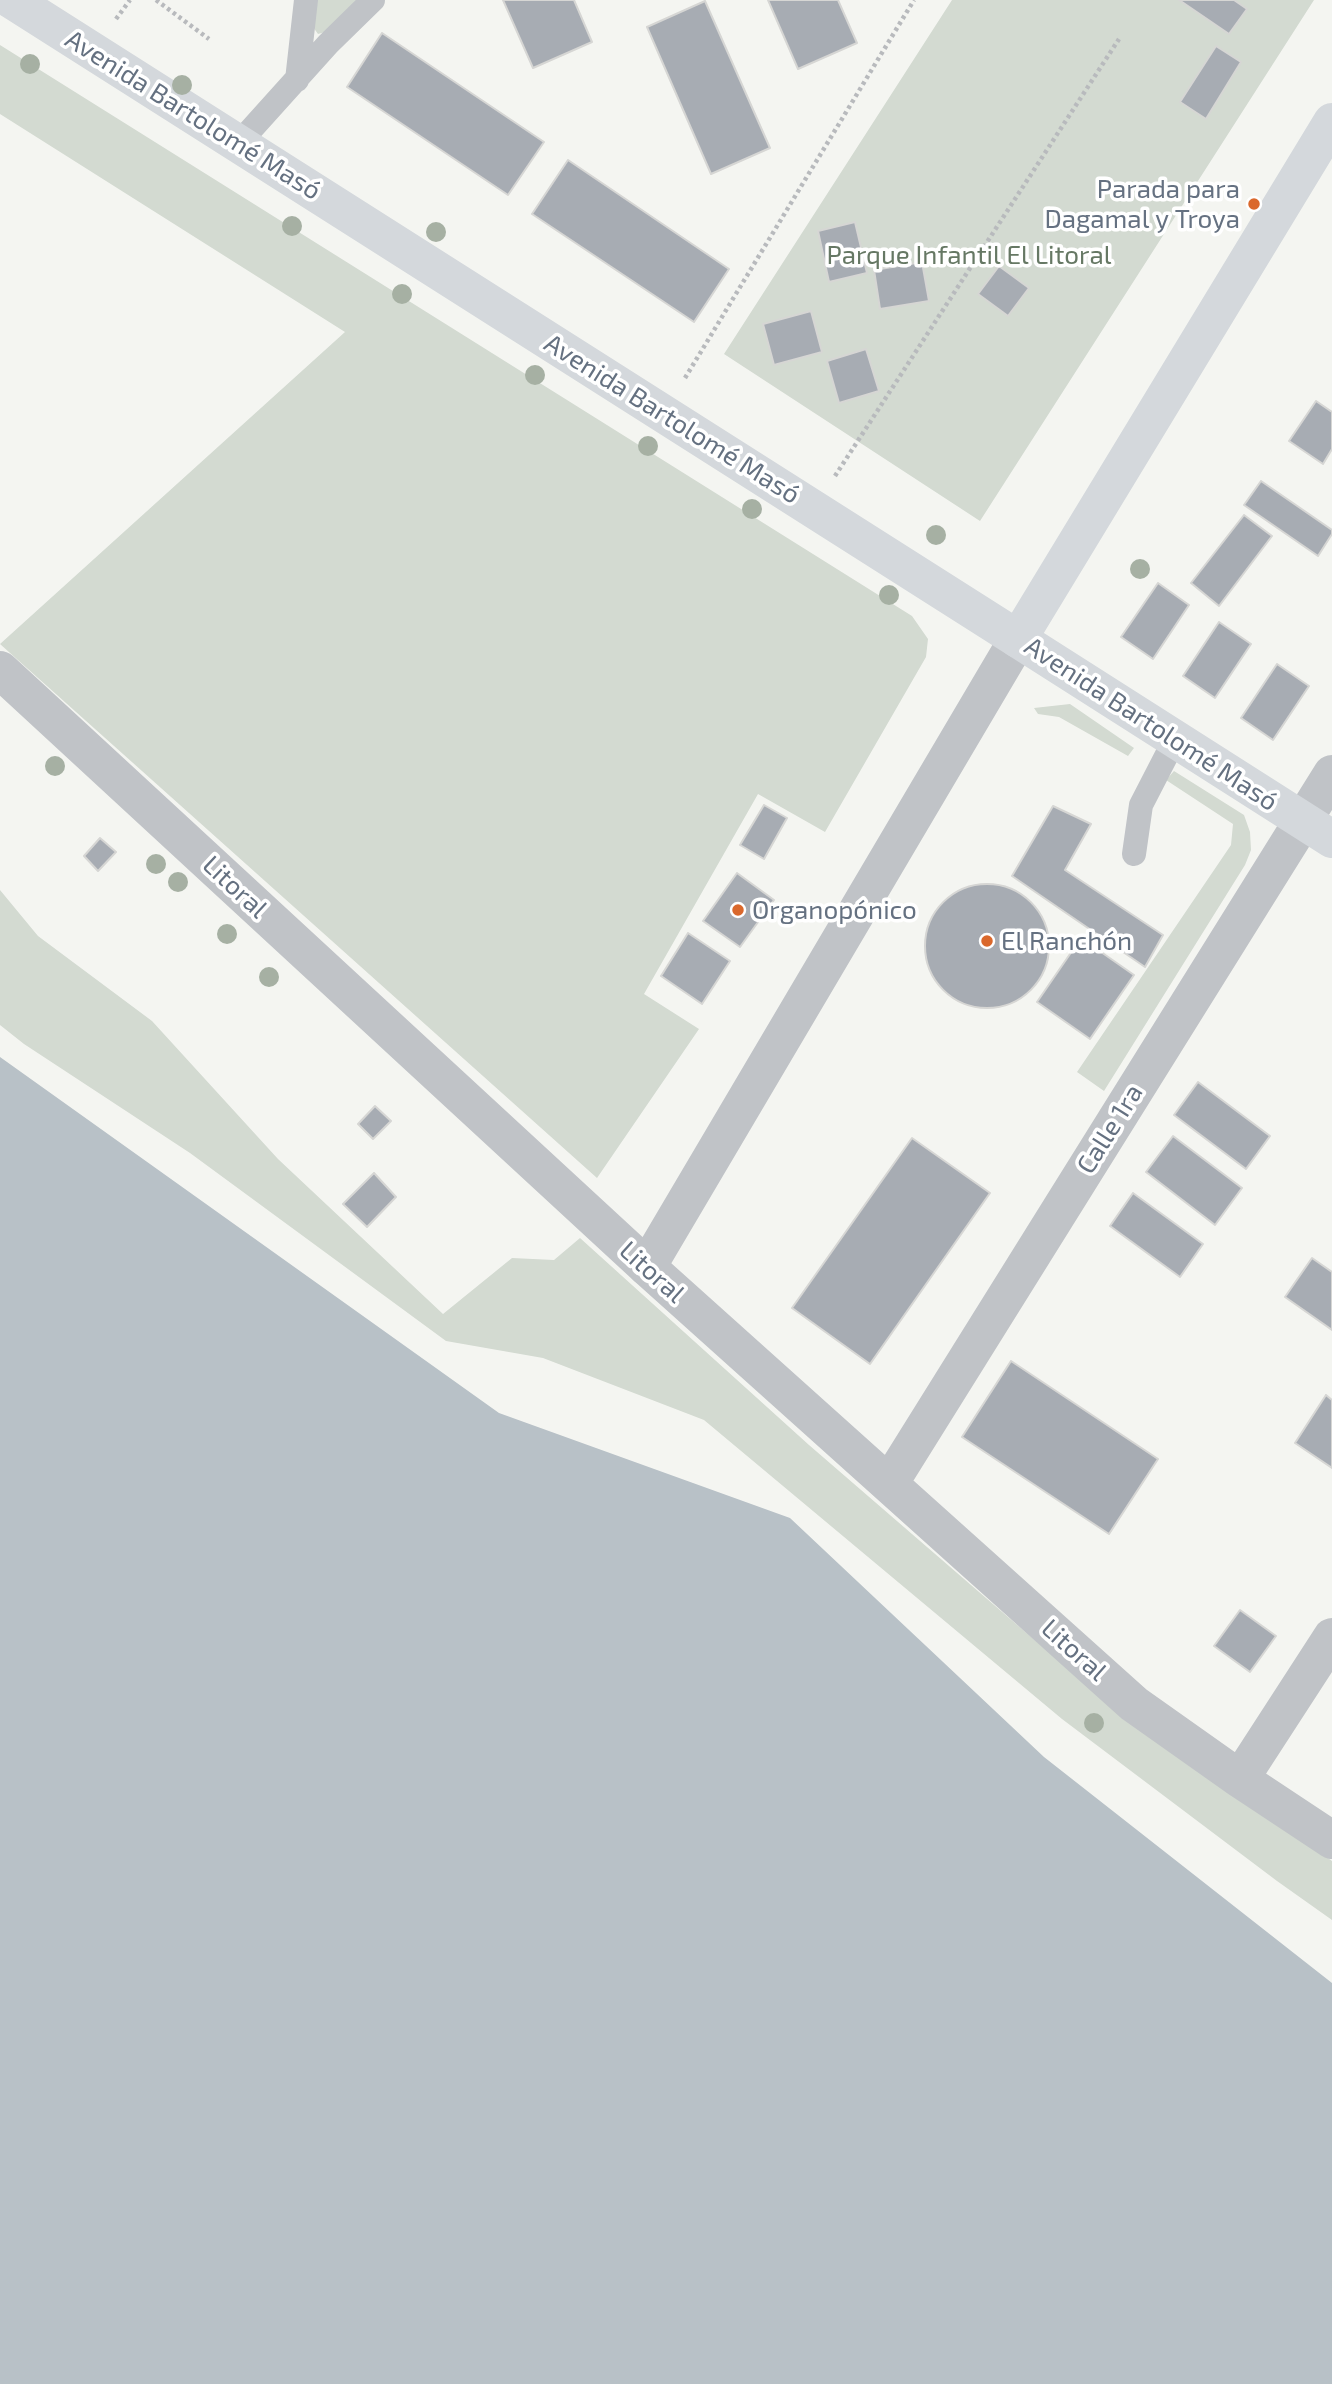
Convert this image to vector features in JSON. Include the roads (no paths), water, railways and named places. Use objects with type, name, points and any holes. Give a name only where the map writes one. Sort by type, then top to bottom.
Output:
[{"type":"main road","name":"Avenida Bartolomé Masó","points":[[12,0],[1317,830]]},
{"type":"main road","points":[[1018,639],[1332,122]]},
{"type":"street","points":[[647,1267],[1018,639]]},
{"type":"street","name":"Litoral","points":[[0,670],[647,1267],[1134,1704],[1332,1840]]},
{"type":"street","name":"Calle 1ra","points":[[889,1483],[1317,830],[1332,774]]},
{"type":"street","points":[[1240,1779],[1332,1637]]},
{"type":"lane","points":[[297,80],[306,0]]},
{"type":"lane","points":[[238,144],[328,44],[373,0]]},
{"type":"lane","points":[[1134,854],[1141,805],[1175,739]]},
{"type":"place","name":"Parada para Dagamal y Troya","points":[[1254,204]]},
{"type":"place","name":"Organopónico","points":[[738,910]]},
{"type":"place","name":"El Ranchón","points":[[987,941]]},
{"type":"park label","name":"Parque Infantil El Litoral","points":[[969,255]]}]
